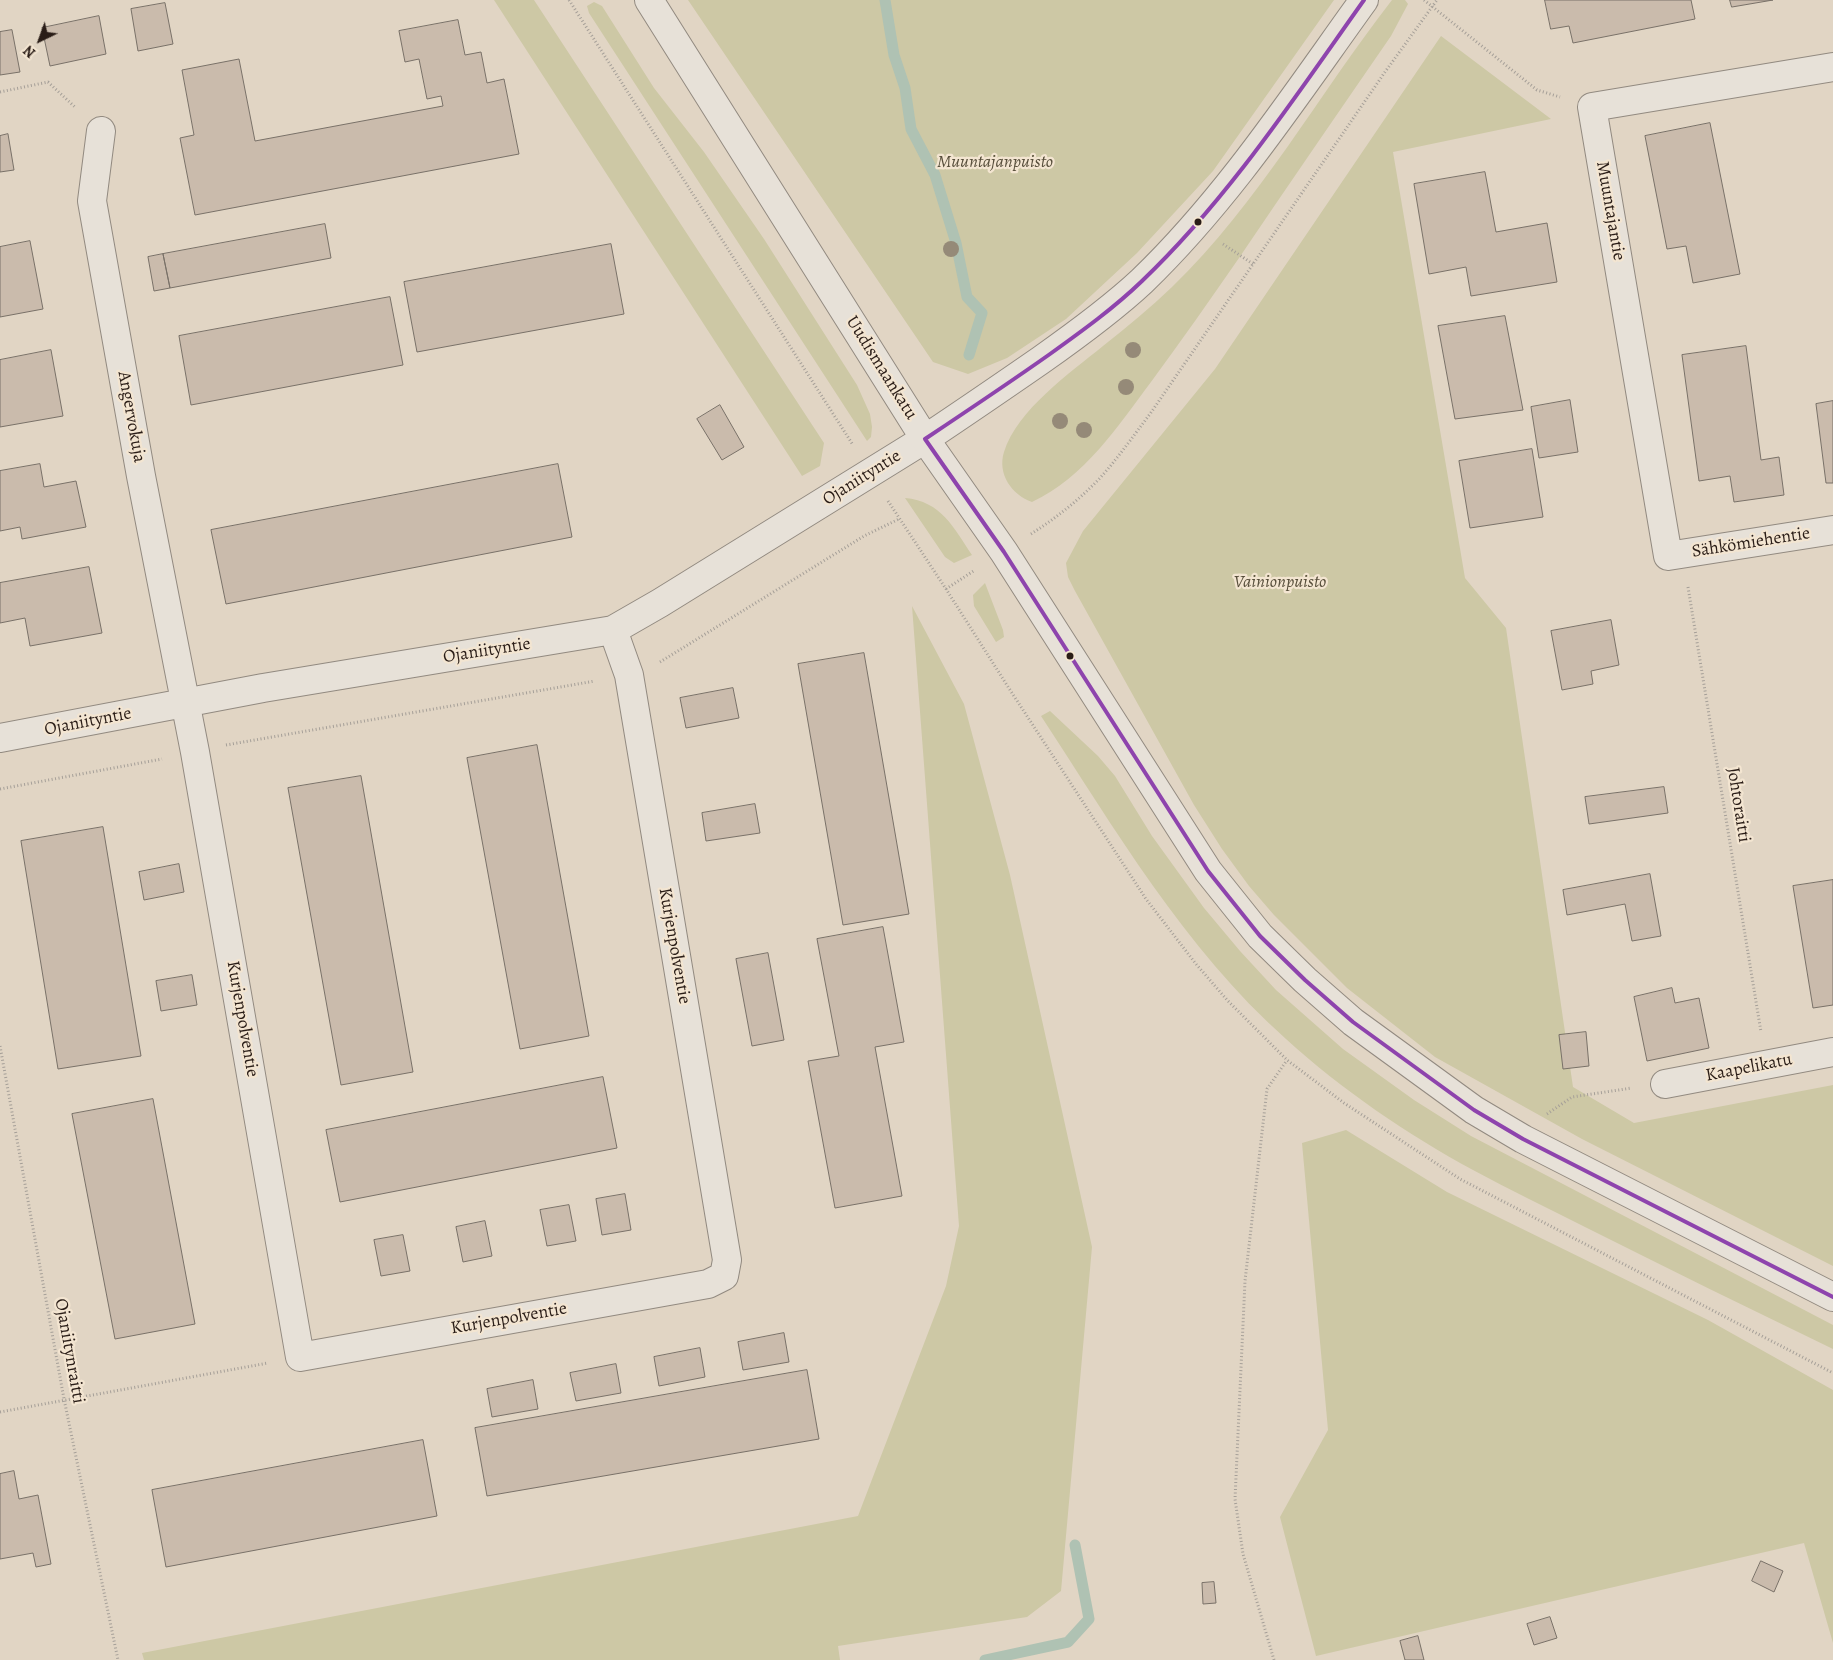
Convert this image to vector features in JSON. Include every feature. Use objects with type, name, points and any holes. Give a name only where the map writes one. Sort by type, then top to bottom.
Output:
[{"type":"street","name":"Uudismaankatu","points":[[649,0],[925,439],[1004,552],[1208,871],[1260,936],[1305,980],[1353,1022],[1474,1110],[1523,1140],[1833,1298]]},
{"type":"street","name":"Ojaniityntie","points":[[0,738],[185,703],[613,630],[660,603],[974,407],[1079,333],[1140,282],[1210,208],[1248,160],[1364,0]]},
{"type":"street","points":[[1592,107],[1833,66]]},
{"type":"street","name":"Muuntajantie","points":[[1592,107],[1668,556]]},
{"type":"street","name":"Angervokuja","points":[[101,131],[92,200],[141,476],[185,703]]},
{"type":"street","name":"Sähkömiehentie","points":[[1668,556],[1833,530]]},
{"type":"street","name":"Kurjenpolventie","points":[[185,703],[300,1357],[708,1284],[724,1276],[727,1260],[629,675],[613,630]]},
{"type":"street","name":"Kaapelikatu","points":[[1665,1084],[1833,1052]]},
{"type":"path","points":[[1424,0],[1537,90],[1592,107]]},
{"type":"path","points":[[1032,533],[1078,499],[1117,458],[1150,414],[1437,0]]},
{"type":"path","points":[[571,1],[854,446]]},
{"type":"path","points":[[0,92],[48,82],[101,131]]},
{"type":"path","points":[[1221,242],[1253,264]]},
{"type":"path","points":[[652,667],[864,536],[899,519]]},
{"type":"path","name":"Johtoraitti","points":[[1668,556],[1688,586],[1766,1065]]},
{"type":"path","points":[[946,589],[979,568]]},
{"type":"path","points":[[218,746],[604,679]]},
{"type":"path","points":[[0,789],[170,757]]},
{"type":"path","name":"Ojaniitynraitti","points":[[0,1046],[64,1399],[118,1660]]},
{"type":"path","points":[[1274,1660],[1243,1554],[1235,1499],[1245,1281],[1267,1089],[1287,1060]]},
{"type":"path","points":[[1523,1140],[1539,1119],[1572,1097],[1665,1084]]},
{"type":"path","points":[[0,1412],[300,1357]]},
{"type":"green space","points":[[494,0],[534,0],[824,443],[820,466],[802,476]]},
{"type":"green space","name":"Muuntajanpuisto","points":[[688,0],[1334,0],[1213,171],[1137,253],[1066,319],[1007,358],[968,374],[933,362]]},
{"type":"green space","points":[[1392,0],[1405,0],[1408,4],[1391,36],[1217,289],[1126,416],[1099,449],[1068,479],[1032,502],[1018,494],[1008,483],[1002,460],[1011,436],[1020,422],[1046,393],[1130,325],[1172,287],[1233,220],[1287,148]]},
{"type":"green space","points":[[594,2],[602,6],[654,88],[704,152],[764,239],[857,385],[870,414],[871,437],[867,441],[589,13],[587,6]]},
{"type":"green space","name":"Vainionpuisto","points":[[1441,36],[1551,119],[1393,152],[1465,578],[1506,628],[1573,1087],[1634,1123],[1833,1085],[1833,1266],[1582,1139],[1435,1057],[1347,988],[1274,915],[1249,886],[1222,849],[1194,805],[1068,577],[1066,563],[1083,531],[1215,369]]},
{"type":"green space","points":[[905,498],[928,504],[937,510],[952,526],[972,555],[954,563],[945,557]]},
{"type":"green space","points":[[985,583],[1003,630],[1004,637],[996,642],[974,606],[973,595]]},
{"type":"green space","points":[[912,606],[964,704],[1010,875],[1092,1247],[1061,1591],[1027,1617],[838,1646],[840,1660],[144,1660],[142,1653],[858,1516],[946,1286],[959,1226]]},
{"type":"green space","points":[[1050,711],[1098,756],[1115,776],[1152,836],[1204,908],[1240,951],[1276,990],[1343,1049],[1414,1100],[1471,1136],[1833,1325],[1833,1349],[1473,1170],[1424,1142],[1376,1110],[1307,1058],[1249,1004],[1183,927],[1124,844],[1041,716]]},
{"type":"green space","points":[[1346,1130],[1447,1192],[1708,1320],[1833,1390],[1833,1643],[1804,1543],[1316,1656],[1280,1517],[1328,1430],[1302,1143]]},
{"type":"building","points":[[1545,0],[1691,0],[1695,19],[1573,43],[1569,26],[1551,29]]},
{"type":"building","points":[[1730,0],[1773,0],[1732,7]]},
{"type":"building","points":[[165,3],[173,44],[138,51],[131,9]]},
{"type":"building","points":[[99,16],[106,54],[50,66],[42,28]]},
{"type":"building","points":[[458,20],[465,55],[481,52],[487,83],[504,79],[519,154],[195,215],[180,138],[194,135],[182,70],[239,59],[255,141],[443,106],[441,96],[427,99],[419,59],[405,62],[399,31]]},
{"type":"building","points":[[12,30],[20,72],[0,75],[0,32]]},
{"type":"building","points":[[1710,123],[1740,274],[1693,283],[1686,246],[1667,249],[1645,136]]},
{"type":"building","points":[[8,134],[14,170],[0,172],[0,136]]},
{"type":"building","points":[[1485,172],[1496,232],[1547,223],[1557,282],[1471,296],[1466,267],[1429,274],[1414,184]]},
{"type":"building","points":[[325,224],[331,258],[170,288],[163,254]]},
{"type":"building","points":[[30,241],[43,309],[0,317],[0,247]]},
{"type":"building","points":[[611,244],[624,314],[417,352],[404,282]]},
{"type":"building","points":[[163,254],[170,288],[154,291],[148,257]]},
{"type":"building","points":[[390,297],[403,365],[191,405],[179,336]]},
{"type":"building","points":[[1505,316],[1523,410],[1455,419],[1438,326]]},
{"type":"building","points":[[1746,346],[1761,460],[1779,457],[1784,495],[1734,502],[1730,476],[1699,481],[1682,355]]},
{"type":"building","points":[[51,350],[63,416],[0,427],[0,360]]},
{"type":"building","points":[[1570,400],[1578,452],[1539,458],[1531,407]]},
{"type":"building","points":[[1833,401],[1833,483],[1826,483],[1816,404]]},
{"type":"building","points":[[720,405],[744,447],[722,460],[697,419]]},
{"type":"building","points":[[1532,449],[1543,517],[1470,528],[1459,461]]},
{"type":"building","points":[[40,464],[44,487],[76,481],[86,527],[22,539],[20,527],[0,531],[0,471]]},
{"type":"building","points":[[558,464],[572,537],[226,604],[211,530]]},
{"type":"building","points":[[89,567],[102,633],[30,646],[25,618],[0,623],[0,583]]},
{"type":"building","points":[[1611,620],[1619,665],[1591,671],[1593,684],[1562,690],[1551,631]]},
{"type":"building","points":[[864,653],[909,914],[843,925],[798,664]]},
{"type":"building","points":[[733,688],[739,718],[686,728],[680,698]]},
{"type":"building","points":[[537,745],[589,1036],[520,1049],[467,758]]},
{"type":"building","points":[[361,776],[413,1072],[341,1085],[288,788]]},
{"type":"building","points":[[1664,787],[1668,813],[1589,824],[1585,797]]},
{"type":"building","points":[[755,804],[760,833],[706,841],[702,813]]},
{"type":"building","points":[[103,827],[141,1056],[58,1069],[21,841]]},
{"type":"building","points":[[179,864],[184,892],[144,900],[139,872]]},
{"type":"building","points":[[1650,874],[1661,936],[1632,941],[1625,904],[1567,915],[1563,890]]},
{"type":"building","points":[[1833,880],[1833,1005],[1813,1008],[1793,886]]},
{"type":"building","points":[[883,927],[904,1042],[875,1047],[902,1196],[835,1208],[808,1061],[839,1056],[817,939]]},
{"type":"building","points":[[768,953],[784,1040],[752,1046],[736,959]]},
{"type":"building","points":[[192,975],[197,1005],[161,1011],[156,981]]},
{"type":"building","points":[[1672,988],[1675,1003],[1699,998],[1709,1048],[1647,1061],[1634,997]]},
{"type":"building","points":[[1586,1032],[1589,1066],[1563,1069],[1559,1035]]},
{"type":"building","points":[[603,1077],[617,1148],[340,1202],[326,1130]]},
{"type":"building","points":[[153,1099],[195,1324],[115,1339],[72,1114]]},
{"type":"building","points":[[625,1194],[631,1230],[602,1235],[596,1199]]},
{"type":"building","points":[[569,1205],[576,1241],[547,1246],[540,1210]]},
{"type":"building","points":[[485,1221],[492,1256],[463,1262],[456,1227]]},
{"type":"building","points":[[403,1235],[410,1271],[381,1276],[374,1240]]},
{"type":"building","points":[[784,1333],[789,1362],[743,1370],[738,1342]]},
{"type":"building","points":[[700,1348],[705,1377],[659,1386],[654,1357]]},
{"type":"building","points":[[616,1364],[621,1393],[576,1401],[570,1373]]},
{"type":"building","points":[[807,1370],[819,1439],[487,1496],[475,1428]]},
{"type":"building","points":[[533,1380],[538,1409],[492,1417],[487,1389]]},
{"type":"building","points":[[423,1440],[437,1516],[166,1567],[152,1490]]},
{"type":"building","points":[[14,1471],[19,1499],[38,1495],[51,1564],[36,1567],[33,1553],[0,1559],[0,1474]]},
{"type":"building","points":[[1761,1561],[1783,1571],[1774,1592],[1752,1581]]},
{"type":"building","points":[[1214,1582],[1216,1603],[1203,1604],[1202,1583]]},
{"type":"building","points":[[1550,1617],[1557,1638],[1534,1645],[1527,1624]]},
{"type":"building","points":[[1418,1636],[1424,1660],[1405,1660],[1400,1641]]},
{"type":"waterway","points":[[885,0],[894,55],[905,88],[911,129],[935,175],[956,243],[967,297],[982,313],[969,355]]},
{"type":"waterway","points":[[985,1660],[1068,1642],[1089,1619],[1075,1545]]},
{"type":"transit line","points":[[1364,0],[1232,182],[1142,281],[1074,337],[925,439],[1004,552],[1208,871],[1260,936],[1305,980],[1353,1022],[1474,1110],[1523,1139],[1833,1297]]}]
